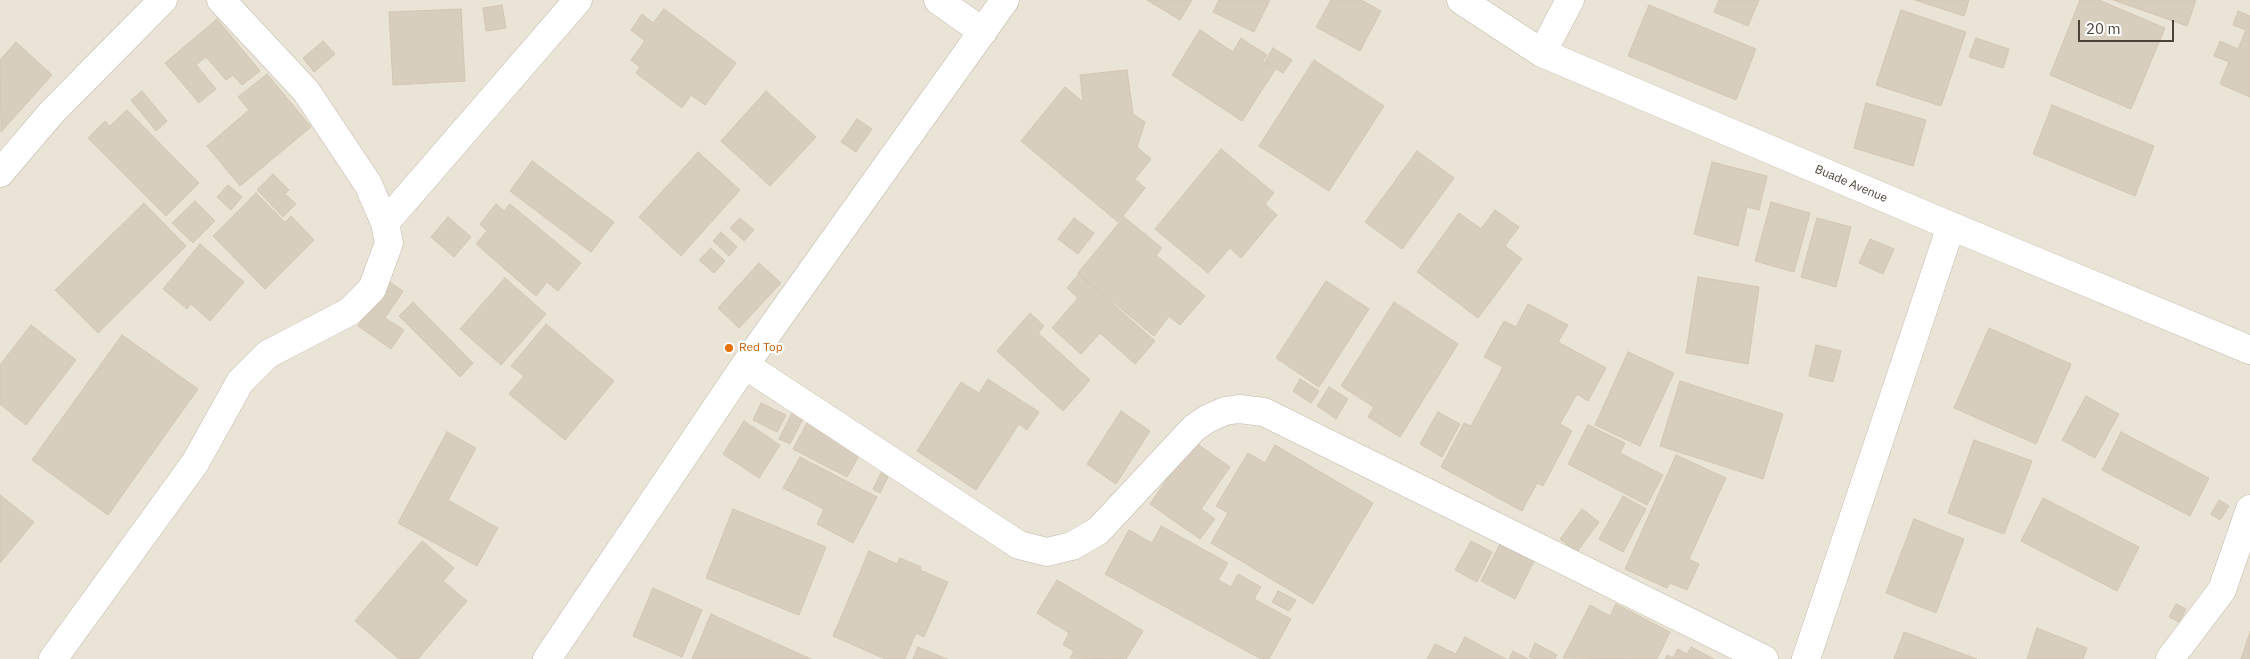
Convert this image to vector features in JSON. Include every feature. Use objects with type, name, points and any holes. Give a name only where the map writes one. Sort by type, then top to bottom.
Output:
[{"type":"street","points":[[0,173],[52,112],[163,0]]},
{"type":"street","points":[[53,659],[195,463],[240,382],[268,354],[349,312],[372,290],[389,243],[385,222],[368,184],[306,91],[221,0]]},
{"type":"street","points":[[385,222],[578,0]]},
{"type":"street","points":[[938,0],[983,32]]},
{"type":"street","points":[[557,655],[744,365],[1005,0]]},
{"type":"street","name":"Buade Avenue","points":[[1461,0],[1542,52],[1951,226],[2250,350]]},
{"type":"street","points":[[1542,52],[1570,0]]},
{"type":"street","points":[[1806,659],[1951,226]]},
{"type":"street","points":[[744,365],[1019,545],[1047,552],[1072,546],[1098,531],[1194,428],[1207,419],[1225,411],[1239,409],[1264,412],[1764,659]]},
{"type":"street","points":[[2170,659],[2222,590],[2250,509]]},
{"type":"shaded area","points":[[0,0],[2250,0],[2250,659],[0,659]]},
{"type":"building","points":[[1147,0],[1192,0],[1180,20]]},
{"type":"building","points":[[1219,0],[1270,0],[1254,32],[1213,12]]},
{"type":"building","points":[[1331,0],[1361,0],[1381,11],[1360,51],[1316,27]]},
{"type":"building","points":[[1719,0],[1759,0],[1748,26],[1714,12]]},
{"type":"building","points":[[1915,0],[1969,0],[1964,16]]},
{"type":"building","points":[[2080,0],[2099,0],[2165,28],[2131,109],[2050,75]]},
{"type":"building","points":[[2113,0],[2196,0],[2187,26]]},
{"type":"building","points":[[502,5],[506,28],[486,31],[483,8]]},
{"type":"building","points":[[1649,5],[1756,49],[1736,100],[1628,56]]},
{"type":"building","points":[[461,9],[465,81],[393,85],[389,12]]},
{"type":"building","points":[[664,9],[736,63],[705,105],[691,95],[682,108],[636,73],[640,67],[631,60],[645,41],[631,30],[642,14],[653,23]]},
{"type":"building","points":[[1901,10],[1966,32],[1941,106],[1876,85]]},
{"type":"building","points":[[2238,11],[2250,16],[2250,97],[2220,84],[2229,62],[2214,56],[2220,41],[2238,49],[2246,30],[2233,25]]},
{"type":"building","points":[[217,19],[260,71],[242,85],[233,75],[226,80],[206,57],[196,65],[216,89],[199,103],[165,63]]},
{"type":"building","points":[[1200,30],[1233,52],[1241,38],[1267,55],[1263,61],[1275,70],[1242,121],[1172,75]]},
{"type":"building","points":[[1976,38],[2009,49],[2003,68],[1969,57]]},
{"type":"building","points":[[323,41],[335,54],[314,72],[303,58]]},
{"type":"building","points":[[16,42],[52,75],[1,132],[0,60]]},
{"type":"building","points":[[1273,48],[1292,60],[1283,73],[1265,62]]},
{"type":"building","points":[[1314,60],[1384,106],[1329,191],[1259,146]]},
{"type":"building","points":[[1127,70],[1133,114],[1145,122],[1137,147],[1151,159],[1135,179],[1145,188],[1118,222],[1021,141],[1065,87],[1083,102],[1080,75]]},
{"type":"building","points":[[267,74],[311,127],[240,186],[207,146],[249,110],[238,97]]},
{"type":"building","points":[[142,91],[167,121],[156,131],[131,100]]},
{"type":"building","points":[[766,91],[816,137],[770,186],[721,141]]},
{"type":"building","points":[[1866,103],[1926,120],[1913,166],[1854,148]]},
{"type":"building","points":[[2052,105],[2154,146],[2135,196],[2033,154]]},
{"type":"building","points":[[127,110],[199,183],[166,216],[88,138],[105,121],[110,126]]},
{"type":"building","points":[[857,119],[872,129],[856,152],[841,142]]},
{"type":"building","points":[[1221,149],[1274,193],[1265,204],[1277,215],[1241,258],[1230,248],[1208,273],[1155,229]]},
{"type":"building","points":[[1417,151],[1454,178],[1402,249],[1365,222]]},
{"type":"building","points":[[698,152],[740,190],[681,256],[639,217]]},
{"type":"building","points":[[532,161],[614,222],[591,252],[510,191]]},
{"type":"building","points":[[1712,162],[1767,176],[1759,210],[1747,207],[1738,246],[1694,234]]},
{"type":"building","points":[[273,174],[289,190],[285,194],[296,204],[283,217],[257,190]]},
{"type":"building","points":[[228,185],[242,197],[231,210],[217,197]]},
{"type":"building","points":[[256,193],[285,222],[291,216],[314,240],[265,289],[213,236]]},
{"type":"building","points":[[195,201],[215,221],[193,243],[172,223]]},
{"type":"building","points":[[1771,202],[1810,213],[1794,272],[1755,261]]},
{"type":"building","points":[[144,203],[186,246],[98,333],[55,290]]},
{"type":"building","points":[[496,204],[504,211],[510,204],[581,263],[558,291],[547,282],[536,296],[476,244],[487,231],[480,224]]},
{"type":"building","points":[[1495,210],[1519,227],[1505,246],[1522,259],[1478,318],[1417,272],[1459,213],[1481,229]]},
{"type":"building","points":[[448,217],[471,237],[454,257],[431,237]]},
{"type":"building","points":[[1124,217],[1162,248],[1156,255],[1205,296],[1180,325],[1169,316],[1154,336],[1078,273]]},
{"type":"building","points":[[740,218],[754,230],[744,241],[730,228]]},
{"type":"building","points":[[1074,218],[1094,233],[1078,254],[1058,239]]},
{"type":"building","points":[[1817,218],[1851,227],[1836,287],[1801,277]]},
{"type":"building","points":[[721,232],[737,247],[729,256],[713,241]]},
{"type":"building","points":[[1870,239],[1894,249],[1883,274],[1859,263]]},
{"type":"building","points":[[200,244],[244,282],[210,321],[191,304],[187,309],[163,289]]},
{"type":"building","points":[[711,248],[725,261],[714,273],[699,260]]},
{"type":"building","points":[[759,263],[781,283],[739,328],[718,308]]},
{"type":"building","points":[[1079,274],[1155,341],[1135,364],[1100,333],[1081,354],[1052,328],[1078,298],[1067,288]]},
{"type":"building","points":[[1698,277],[1759,287],[1748,364],[1686,353]]},
{"type":"building","points":[[505,278],[546,314],[501,365],[460,329]]},
{"type":"building","points":[[388,281],[403,291],[385,318],[404,330],[391,349],[358,326]]},
{"type":"building","points":[[1326,281],[1369,309],[1319,387],[1276,358]]},
{"type":"building","points":[[413,302],[473,363],[460,377],[399,316]]},
{"type":"building","points":[[1394,302],[1458,344],[1400,437],[1368,417],[1374,407],[1341,386]]},
{"type":"building","points":[[1528,304],[1568,325],[1558,342],[1606,368],[1588,401],[1577,394],[1560,424],[1572,431],[1543,486],[1537,483],[1522,511],[1441,467],[1464,423],[1471,426],[1503,367],[1484,357],[1504,321],[1516,327]]},
{"type":"building","points":[[1030,313],[1044,326],[1038,333],[1090,380],[1063,411],[997,351]]},
{"type":"building","points":[[546,324],[614,381],[565,440],[509,394],[524,376],[511,366]]},
{"type":"building","points":[[31,325],[76,360],[26,425],[0,404],[0,365]]},
{"type":"building","points":[[1989,328],[2071,364],[2036,444],[1954,408]]},
{"type":"building","points":[[122,335],[198,389],[108,515],[32,460]]},
{"type":"building","points":[[1816,345],[1841,351],[1833,382],[1809,376]]},
{"type":"building","points":[[1628,352],[1674,373],[1640,446],[1595,425]]},
{"type":"building","points":[[988,379],[1039,412],[1027,430],[1019,424],[976,490],[917,451],[961,382],[979,393]]},
{"type":"building","points":[[1300,379],[1319,391],[1311,403],[1293,391]]},
{"type":"building","points":[[1680,381],[1783,414],[1763,479],[1660,446]]},
{"type":"building","points":[[1329,387],[1348,399],[1336,419],[1317,406]]},
{"type":"building","points":[[2086,396],[2119,414],[2095,458],[2062,440]]},
{"type":"building","points":[[761,403],[786,415],[777,432],[753,420]]},
{"type":"building","points":[[793,411],[804,417],[790,444],[779,439]]},
{"type":"building","points":[[1121,411],[1150,431],[1116,484],[1087,464]]},
{"type":"building","points":[[1438,412],[1460,424],[1442,457],[1420,444]]},
{"type":"building","points":[[744,421],[780,445],[759,478],[723,454]]},
{"type":"building","points":[[808,421],[862,450],[847,477],[793,449]]},
{"type":"building","points":[[1588,425],[1625,443],[1620,453],[1663,475],[1647,505],[1568,464]]},
{"type":"building","points":[[447,432],[476,448],[448,500],[498,528],[477,566],[398,523]]},
{"type":"building","points":[[2121,432],[2209,478],[2190,516],[2102,470]]},
{"type":"building","points":[[1974,440],[2032,461],[2004,534],[1948,513]]},
{"type":"building","points":[[1193,441],[1230,467],[1201,509],[1215,519],[1200,539],[1150,504]]},
{"type":"building","points":[[1275,445],[1373,503],[1313,604],[1211,543],[1228,513],[1216,506],[1248,453],[1265,463]]},
{"type":"building","points":[[1676,455],[1726,478],[1689,559],[1699,564],[1687,590],[1670,583],[1667,588],[1625,569]]},
{"type":"building","points":[[800,457],[877,497],[853,543],[817,524],[824,509],[783,488]]},
{"type":"building","points":[[881,473],[888,477],[880,493],[873,489]]},
{"type":"building","points":[[0,495],[34,522],[0,563]]},
{"type":"building","points":[[1623,496],[1646,509],[1623,552],[1599,539]]},
{"type":"building","points":[[2043,498],[2139,547],[2117,591],[2021,541]]},
{"type":"building","points":[[2219,500],[2229,506],[2220,520],[2211,514]]},
{"type":"building","points":[[733,509],[826,547],[799,615],[706,578]]},
{"type":"building","points":[[1582,509],[1599,522],[1577,552],[1560,539]]},
{"type":"building","points":[[1914,519],[1964,539],[1936,613],[1886,593]]},
{"type":"building","points":[[1161,526],[1228,563],[1218,580],[1231,587],[1238,574],[1261,587],[1254,599],[1291,619],[1269,659],[1261,659],[1105,574],[1129,530],[1152,543]]},
{"type":"building","points":[[422,541],[454,568],[443,581],[467,601],[418,659],[399,659],[355,621]]},
{"type":"building","points":[[1471,541],[1492,552],[1477,582],[1455,570]]},
{"type":"building","points":[[1500,544],[1534,561],[1515,599],[1481,581]]},
{"type":"building","points":[[869,551],[897,564],[900,558],[921,567],[920,570],[948,582],[924,637],[916,633],[905,659],[885,659],[833,636]]},
{"type":"building","points":[[1057,580],[1143,631],[1126,659],[1070,658],[1074,651],[1063,645],[1069,633],[1037,613]]},
{"type":"building","points":[[653,588],[702,610],[682,657],[633,636]]},
{"type":"building","points":[[1278,591],[1296,600],[1289,611],[1272,602]]},
{"type":"building","points":[[1616,604],[1670,632],[1657,659],[1563,658],[1590,605],[1610,616]]},
{"type":"building","points":[[2176,604],[2186,609],[2179,622],[2169,617]]},
{"type":"building","points":[[711,614],[811,659],[692,659]]},
{"type":"building","points":[[2037,628],[2087,648],[2083,659],[2027,659]]},
{"type":"building","points":[[1904,632],[1977,659],[1894,659]]},
{"type":"building","points":[[2250,632],[2250,659],[2241,659]]},
{"type":"building","points":[[1465,637],[1506,659],[1427,659],[1435,644],[1456,654]]},
{"type":"building","points":[[1535,643],[1557,655],[1555,659],[1533,659],[1529,657]]},
{"type":"building","points":[[918,647],[947,659],[913,659]]},
{"type":"building","points":[[1691,647],[1714,659],[1665,659],[1667,655],[1673,658],[1678,649],[1687,654]]},
{"type":"building","points":[[1513,651],[1528,659],[1509,659]]},
{"type":"place","name":"Red Top","points":[[729,348]]}]
